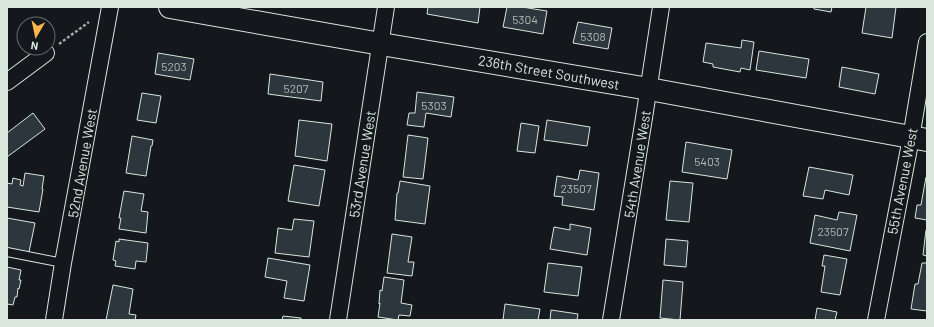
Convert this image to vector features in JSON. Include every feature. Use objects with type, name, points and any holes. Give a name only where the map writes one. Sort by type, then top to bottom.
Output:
[{"type":"main road","name":"236th Street Southwest","points":[[170,7],[649,89],[919,139]]},
{"type":"street","name":"52nd Avenue West","points":[[54,320],[110,7]]},
{"type":"street","name":"53rd Avenue West","points":[[338,320],[386,7]]},
{"type":"street","name":"54th Avenue West","points":[[611,320],[661,7]]},
{"type":"street","name":"55th Avenue West","points":[[876,320],[919,139],[927,42]]},
{"type":"street","points":[[7,82],[42,56]]},
{"type":"lane","points":[[7,252],[63,263]]},
{"type":"path","points":[[56,46],[91,21]]},
{"type":"building","points":[[428,7],[480,7],[478,23],[427,14]]},
{"type":"building","points":[[507,7],[522,7],[547,11],[543,34],[503,27]]},
{"type":"building","points":[[814,7],[832,7],[831,12],[814,9]]},
{"type":"building","points":[[866,7],[896,7],[892,38],[862,33]]},
{"type":"building","points":[[578,22],[612,28],[608,49],[573,43]]},
{"type":"building","points":[[742,40],[754,42],[750,70],[741,68],[740,72],[713,67],[713,64],[703,62],[706,43],[741,48]]},
{"type":"building","points":[[759,51],[809,59],[806,78],[756,70]]},
{"type":"building","points":[[158,53],[194,59],[190,80],[155,74]]},
{"type":"building","points":[[842,67],[879,74],[875,94],[839,87]]},
{"type":"building","points":[[270,74],[323,82],[321,101],[268,94]]},
{"type":"building","points":[[417,92],[454,97],[451,117],[426,113],[424,127],[407,125],[409,113],[415,113]]},
{"type":"building","points":[[142,93],[161,96],[156,123],[137,120]]},
{"type":"building","points":[[33,113],[45,129],[7,157],[7,133]]},
{"type":"building","points":[[299,120],[332,124],[327,161],[295,156]]},
{"type":"building","points":[[547,120],[590,127],[587,146],[544,140]]},
{"type":"building","points":[[521,123],[539,126],[535,153],[517,151]]},
{"type":"building","points":[[408,135],[428,138],[423,179],[403,177]]},
{"type":"building","points":[[132,136],[153,140],[146,176],[126,173]]},
{"type":"building","points":[[686,142],[732,150],[727,179],[682,172]]},
{"type":"building","points":[[294,165],[325,170],[319,206],[288,201]]},
{"type":"building","points":[[809,167],[853,175],[849,195],[825,190],[823,199],[803,196]]},
{"type":"building","points":[[580,170],[599,173],[594,210],[562,205],[563,197],[554,196],[557,176],[578,180]]},
{"type":"building","points":[[25,173],[44,176],[39,212],[7,207],[7,183],[12,184],[13,178],[21,180],[20,185],[23,186]]},
{"type":"building","points":[[926,177],[927,220],[915,218],[917,205],[921,205]]},
{"type":"building","points":[[400,181],[430,186],[425,224],[395,220],[397,193]]},
{"type":"building","points":[[670,181],[693,183],[689,222],[666,220]]},
{"type":"building","points":[[124,191],[144,194],[141,211],[148,212],[146,233],[119,229],[121,218],[119,218]]},
{"type":"building","points":[[839,212],[857,215],[850,251],[810,243],[815,215],[837,220]]},
{"type":"building","points":[[7,218],[35,223],[29,252],[7,249]]},
{"type":"building","points":[[294,219],[314,221],[309,257],[275,253],[278,228],[292,230]]},
{"type":"building","points":[[570,224],[591,228],[587,255],[550,249],[554,227],[570,230]]},
{"type":"building","points":[[927,230],[927,256],[923,255]]},
{"type":"building","points":[[392,234],[412,237],[408,262],[414,262],[412,276],[387,273]]},
{"type":"building","points":[[119,239],[148,243],[146,262],[136,261],[135,269],[115,266],[116,261],[113,260],[116,241],[119,242]]},
{"type":"building","points":[[666,239],[688,241],[686,267],[664,265]]},
{"type":"building","points":[[824,255],[847,259],[840,295],[821,292],[825,266],[822,266]]},
{"type":"building","points":[[268,258],[310,265],[304,301],[284,298],[287,281],[265,277]]},
{"type":"building","points":[[548,263],[582,267],[578,296],[544,292]]},
{"type":"building","points":[[922,263],[927,263],[927,311],[911,309],[915,284],[918,284]]},
{"type":"building","points":[[7,267],[21,270],[19,289],[18,288],[17,297],[15,297],[13,305],[7,304]]},
{"type":"building","points":[[384,277],[404,280],[401,303],[412,305],[410,316],[399,315],[398,320],[378,317],[380,290],[382,291]]},
{"type":"building","points":[[663,280],[683,282],[680,320],[660,318]]},
{"type":"building","points":[[113,285],[133,289],[129,314],[136,315],[135,320],[106,320]]},
{"type":"building","points":[[505,304],[540,309],[538,320],[503,320]]},
{"type":"building","points":[[817,308],[837,312],[835,320],[815,320]]},
{"type":"building","points":[[551,310],[578,314],[577,320],[550,320]]},
{"type":"building","points":[[283,316],[301,318],[301,320],[282,320]]}]
